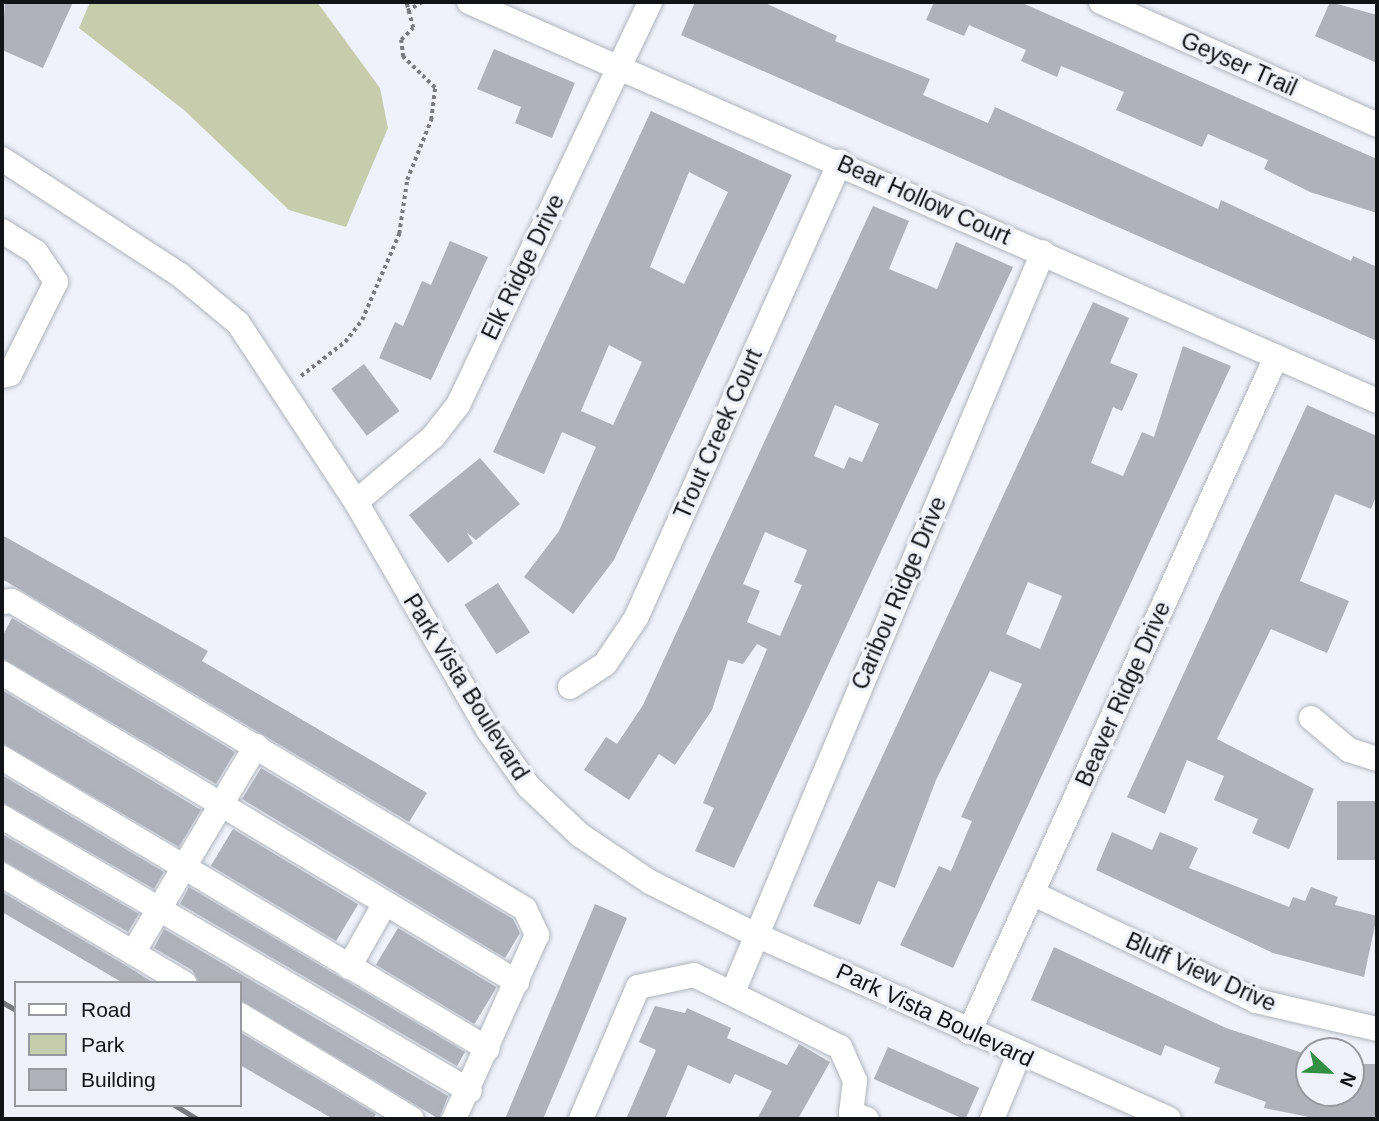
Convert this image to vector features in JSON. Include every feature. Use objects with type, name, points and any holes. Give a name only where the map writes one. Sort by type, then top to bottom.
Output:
[{"type":"street","name":"Bear Hollow Court","points":[[469,2],[840,162],[1377,401]]},
{"type":"street","name":"Elk Ridge Drive","points":[[356,502],[433,437],[458,405],[650,2]]},
{"type":"street","name":"Geyser Trail","points":[[1101,2],[1377,125]]},
{"type":"street","name":"Park Vista Boulevard","points":[[2,159],[180,275],[238,323],[284,388],[356,502],[428,634],[529,787],[580,835],[650,882],[754,934],[1018,1054],[1169,1119]]},
{"type":"street","name":"Trout Creek Court","points":[[570,687],[605,664],[636,618],[840,162]]},
{"type":"street","points":[[2,231],[36,252],[56,282],[10,374],[2,376]]},
{"type":"street","name":"Caribou Ridge Drive","points":[[733,992],[754,934],[1043,252]]},
{"type":"street","name":"Beaver Ridge Drive","points":[[969,1032],[1276,357]]},
{"type":"street","points":[[2,603],[12,601],[526,909],[537,935],[470,1091],[454,1119]]},
{"type":"street","points":[[2,673],[517,982]]},
{"type":"street","points":[[1311,718],[1349,750],[1377,759]]},
{"type":"street","points":[[133,953],[256,746]]},
{"type":"street","points":[[2,758],[488,1049]]},
{"type":"street","points":[[2,817],[470,1091]]},
{"type":"street","points":[[2,875],[181,981]]},
{"type":"street","name":"Bluff View Drive","points":[[1032,892],[1256,1002],[1377,1029]]},
{"type":"street","points":[[349,967],[385,904]]},
{"type":"street","points":[[581,1119],[638,987],[694,975],[840,1047],[855,1081],[855,1117]]},
{"type":"street","points":[[242,1017],[412,1119]]},
{"type":"street","points":[[992,1119],[1018,1054]]},
{"type":"path","points":[[284,388],[345,342],[362,320],[399,234],[435,88],[403,57],[401,40],[413,28],[406,2]]},
{"type":"path","points":[[407,11],[422,2]]},
{"type":"green space","points":[[90,2],[317,2],[380,88],[388,128],[346,227],[289,210],[184,110],[79,28]]},
{"type":"building","points":[[5,2],[73,2],[43,68],[2,50]]},
{"type":"building","points":[[695,2],[763,2],[837,36],[835,41],[930,79],[923,95],[988,123],[995,107],[1218,209],[1221,200],[1351,261],[1353,256],[1377,267],[1377,341],[681,35]]},
{"type":"building","points":[[934,2],[1020,2],[1377,159],[1377,213],[1310,192],[1264,169],[1268,160],[1208,134],[1202,147],[1116,110],[1124,92],[1061,66],[1057,77],[1021,61],[1026,50],[969,25],[964,36],[926,20]]},
{"type":"building","points":[[1330,2],[1377,15],[1377,63],[1315,36]]},
{"type":"building","points":[[494,49],[575,83],[552,138],[515,123],[521,107],[477,89]]},
{"type":"building","points":[[651,111],[792,175],[614,560],[573,614],[524,577],[559,531],[596,447],[562,432],[544,474],[493,452]],"holes":[[[689,172],[728,192],[684,284],[650,267]],[[609,345],[642,362],[613,425],[581,411]]]},
{"type":"building","points":[[873,206],[909,221],[889,269],[937,289],[956,242],[1013,267],[734,868],[695,851],[714,808],[703,803],[767,649],[757,644],[743,664],[728,660],[712,710],[675,765],[659,754],[629,800],[584,770],[606,737],[617,744],[643,705]],"holes":[[[835,405],[879,424],[862,462],[849,457],[844,469],[814,456]],[[765,532],[807,550],[794,582],[802,585],[780,636],[747,622],[760,591],[743,584]]]},
{"type":"building","points":[[450,241],[488,257],[431,380],[379,358],[395,322],[403,326],[422,281],[431,285]]},
{"type":"building","points":[[1093,302],[1129,318],[1110,363],[1138,374],[1122,411],[1113,407],[1091,463],[1123,476],[1142,432],[1154,437],[1183,346],[1231,366],[953,968],[900,945],[939,866],[951,871],[972,821],[961,817],[1022,684],[990,671],[936,780],[895,888],[878,881],[860,925],[813,906]],"holes":[[[1028,582],[1062,596],[1040,649],[1006,634]]]},
{"type":"building","points":[[364,364],[400,411],[367,436],[331,389]]},
{"type":"building","points":[[1307,405],[1377,436],[1377,494],[1371,509],[1335,494],[1300,581],[1349,601],[1327,653],[1271,629],[1217,739],[1314,789],[1289,849],[1252,833],[1258,819],[1214,800],[1224,776],[1187,760],[1165,814],[1127,797]]},
{"type":"building","points":[[480,458],[520,504],[476,540],[467,533],[473,543],[448,563],[409,515]]},
{"type":"building","points":[[2,535],[208,651],[202,661],[427,793],[409,822],[2,579]]},
{"type":"building","points":[[498,583],[530,632],[497,654],[464,605]]},
{"type":"building","points":[[12,618],[235,752],[216,784],[2,658],[2,637]]},
{"type":"building","points":[[2,690],[201,810],[179,847],[2,743]]},
{"type":"building","points":[[261,768],[513,919],[520,933],[505,958],[242,799]]},
{"type":"building","points":[[2,775],[164,872],[154,889],[2,802]]},
{"type":"building","points":[[1337,801],[1377,801],[1377,860],[1337,860]]},
{"type":"building","points":[[233,829],[358,904],[336,941],[211,866]]},
{"type":"building","points":[[1112,832],[1152,850],[1160,832],[1198,848],[1189,868],[1289,907],[1293,897],[1305,901],[1311,887],[1338,897],[1335,905],[1377,916],[1364,977],[1273,953],[1096,870]]},
{"type":"building","points":[[2,834],[139,914],[128,932],[2,860]]},
{"type":"building","points":[[189,887],[465,1052],[457,1066],[180,904]]},
{"type":"building","points":[[2,892],[151,981],[120,981],[2,912]]},
{"type":"building","points":[[595,904],[627,918],[566,1065],[543,1119],[505,1119]]},
{"type":"building","points":[[398,928],[497,987],[474,1024],[376,965]]},
{"type":"building","points":[[164,929],[448,1096],[439,1119],[242,1001],[242,981],[198,981],[192,970],[154,948]]},
{"type":"building","points":[[1054,947],[1226,1028],[1295,1050],[1295,1107],[1365,1107],[1365,1064],[1377,1064],[1377,1119],[1319,1119],[1264,1108],[1266,1102],[1214,1083],[1220,1068],[1165,1045],[1161,1056],[1031,1000]]},
{"type":"building","points":[[655,1006],[685,1013],[687,1008],[731,1028],[727,1038],[787,1065],[799,1044],[830,1062],[798,1119],[757,1119],[772,1091],[735,1074],[730,1084],[688,1065],[665,1119],[626,1119],[656,1050],[639,1042]]},
{"type":"building","points":[[242,1033],[376,1114],[373,1119],[333,1119],[242,1066]]},
{"type":"building","points":[[888,1047],[979,1088],[964,1119],[874,1079]]},
{"type":"railway","points":[[2,1002],[14,1009]]},
{"type":"railway","points":[[177,1107],[197,1119]]}]
